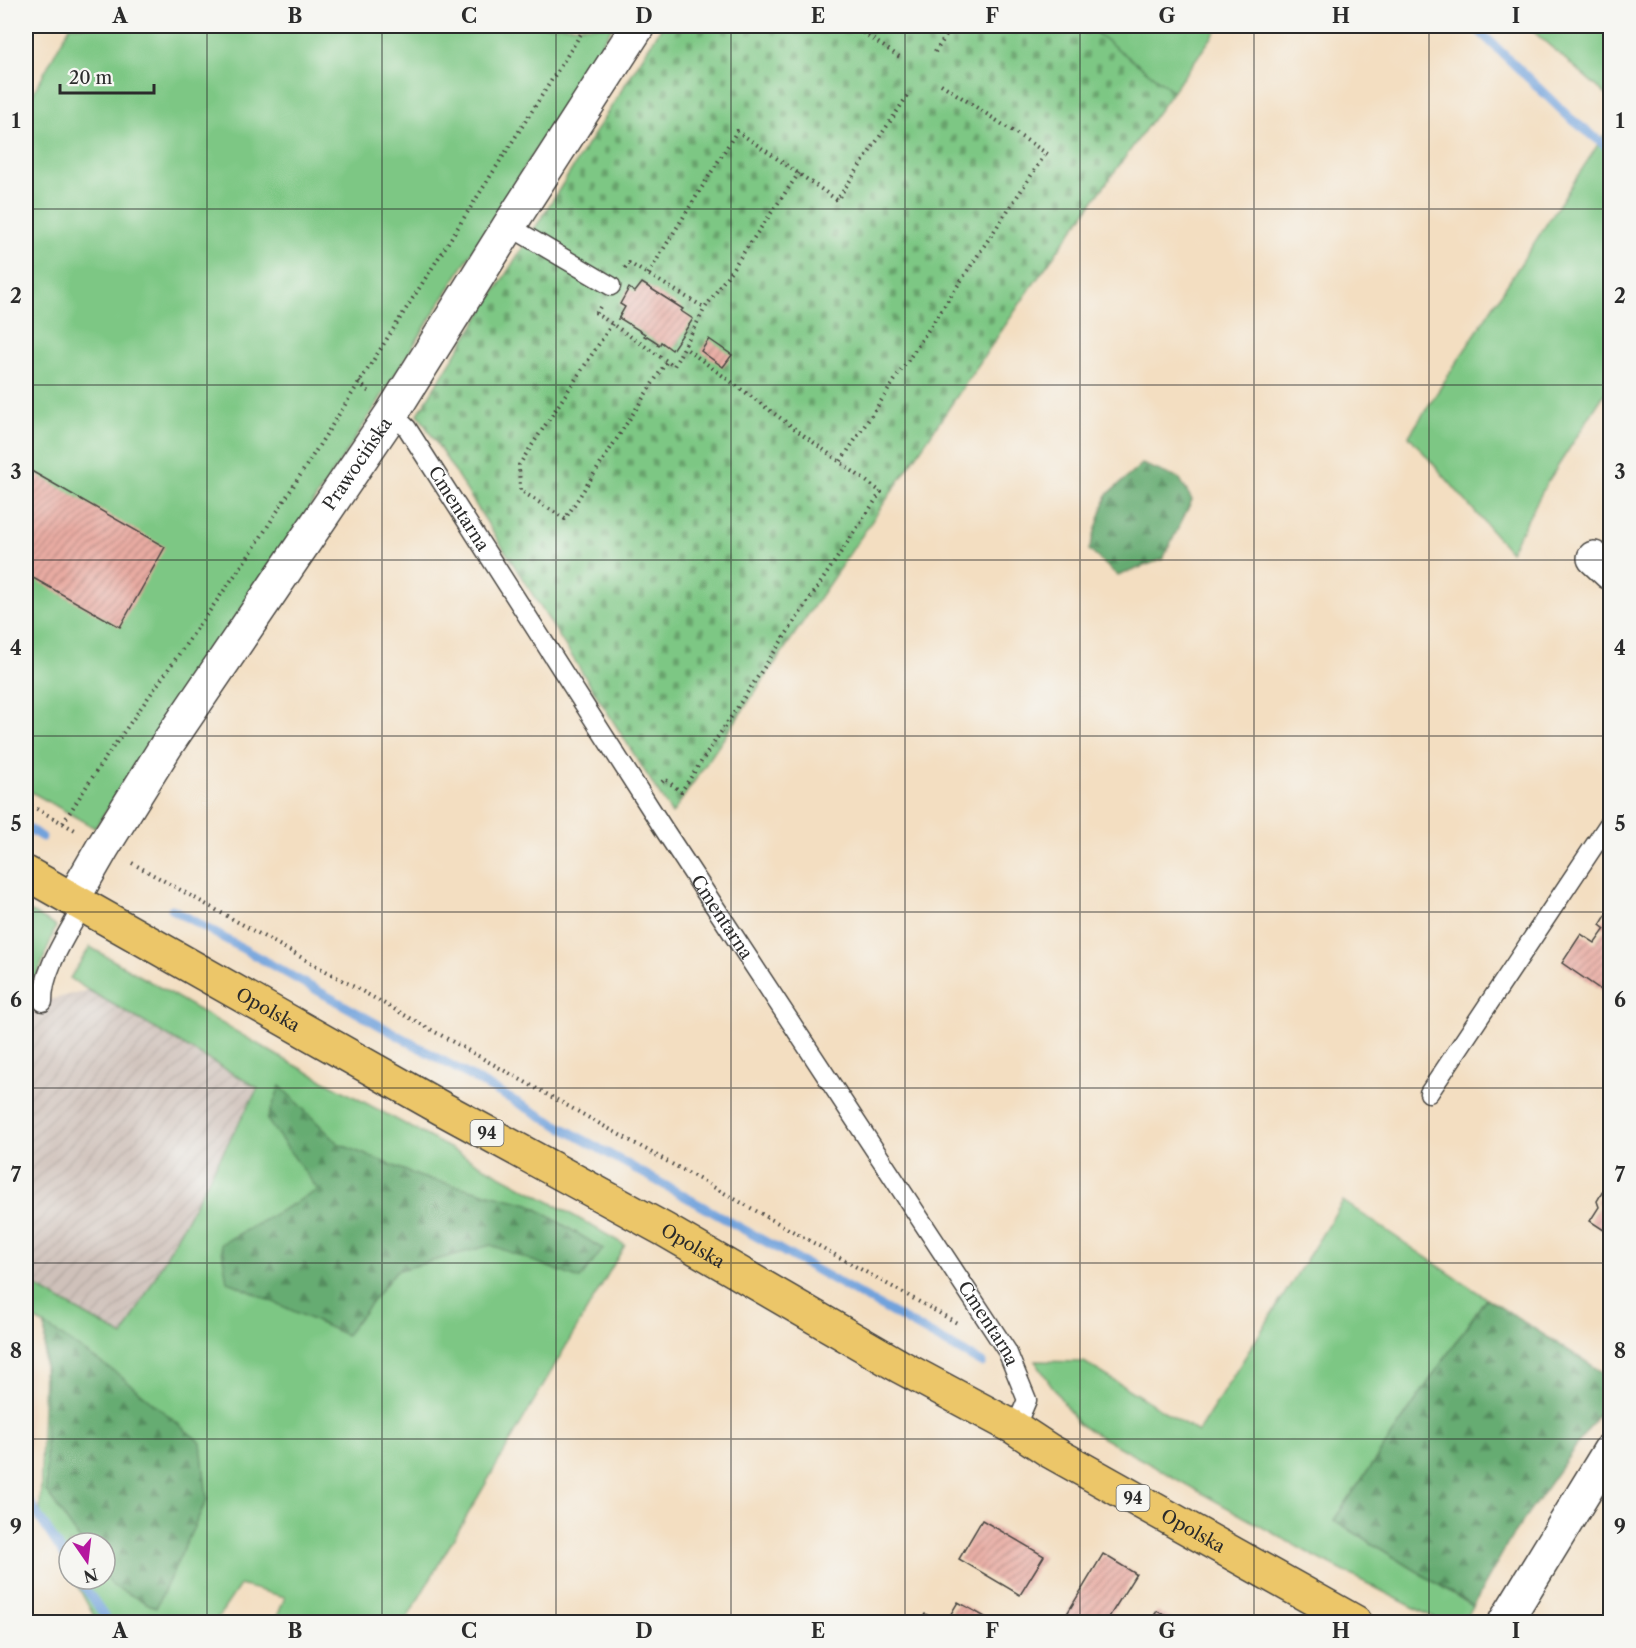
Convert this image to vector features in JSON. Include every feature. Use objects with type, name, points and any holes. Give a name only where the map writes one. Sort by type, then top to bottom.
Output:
[{"type":"main road","name":"Opolska","points":[[26,873],[443,1109],[665,1230],[901,1367],[1014,1428],[1050,1452],[1355,1623]]},
{"type":"street","name":"Prawocińska","points":[[78,902],[103,847],[166,746],[392,413],[638,26]]},
{"type":"street","points":[[1505,1623],[1611,1450]]},
{"type":"lane","points":[[509,226],[611,286]]},
{"type":"lane","name":"Cmentarna","points":[[392,413],[407,428],[645,801],[1007,1351],[1027,1400],[1014,1428]]},
{"type":"lane","points":[[1429,1093],[1611,822]]},
{"type":"lane","points":[[43,1002],[42,988],[78,902]]},
{"type":"path","points":[[63,824],[99,767],[252,551],[586,26]]},
{"type":"path","points":[[853,26],[901,58]]},
{"type":"path","points":[[935,52],[953,26]]},
{"type":"path","points":[[841,461],[1047,154],[941,84]]},
{"type":"path","points":[[648,274],[737,131],[837,200],[910,92]]},
{"type":"path","points":[[705,308],[629,263],[611,286],[596,313],[674,366],[705,308],[799,172]]},
{"type":"path","points":[[612,324],[519,465],[520,490],[565,519],[667,361]]},
{"type":"path","points":[[645,801],[665,779],[681,792],[881,492],[685,348]]},
{"type":"path","points":[[26,802],[80,833]]},
{"type":"path","points":[[129,861],[962,1326]]},
{"type":"shaded area","points":[[88,990],[259,1088],[123,1337],[26,1281],[26,1006]]},
{"type":"shaded area","points":[[26,1334],[31,1337],[29,1622],[26,1622]]},
{"type":"green space","points":[[70,26],[613,26],[350,447],[95,828],[26,789],[26,106]]},
{"type":"green space","points":[[662,26],[1087,26],[1173,91],[1032,286],[672,814],[418,414]]},
{"type":"green space","points":[[1087,26],[1220,26],[1173,91]]},
{"type":"green space","points":[[1527,26],[1610,26],[1610,98]]},
{"type":"green space","points":[[1610,126],[1610,385],[1547,483],[1510,552],[1409,436]]},
{"type":"green space","points":[[1142,464],[1180,479],[1192,500],[1163,559],[1118,576],[1089,550],[1107,495]]},
{"type":"green space","points":[[26,909],[56,926],[26,1006]]},
{"type":"green space","points":[[90,947],[280,1057],[625,1245],[405,1622],[275,1622],[285,1597],[240,1585],[215,1622],[97,1622],[80,1591],[117,1591],[117,1531],[57,1531],[57,1546],[40,1514],[45,1325],[26,1315],[26,1281],[123,1336],[258,1088],[70,978]]},
{"type":"green space","points":[[280,1086],[339,1144],[421,1177],[529,1204],[603,1249],[580,1279],[491,1245],[396,1271],[346,1335],[227,1281],[221,1244],[318,1190],[267,1120]]},
{"type":"green space","points":[[1343,1201],[1486,1298],[1334,1520],[1473,1606],[1464,1622],[1442,1622],[1312,1555],[1078,1424],[1035,1361],[1084,1362],[1198,1432]]},
{"type":"green space","points":[[1486,1298],[1610,1377],[1610,1398],[1511,1538],[1473,1606],[1334,1520]]},
{"type":"green space","points":[[45,1325],[118,1374],[201,1443],[207,1499],[156,1608],[117,1588],[117,1531],[74,1531],[46,1491]]},
{"type":"building","points":[[642,283],[683,309],[681,311],[693,319],[672,350],[661,342],[659,346],[657,345],[658,343],[644,336],[645,334],[618,319],[625,307],[620,304],[629,288],[635,292]]},
{"type":"building","points":[[709,339],[732,355],[723,367],[701,351]]},
{"type":"building","points":[[26,468],[165,547],[120,627],[26,574]]},
{"type":"building","points":[[1610,909],[1610,996],[1562,963],[1581,934],[1595,943],[1605,929],[1600,925]]},
{"type":"building","points":[[1610,1179],[1610,1234],[1590,1221],[1599,1207],[1597,1201]]},
{"type":"building","points":[[982,1520],[1044,1556],[1020,1595],[959,1559]]},
{"type":"building","points":[[1103,1554],[1136,1574],[1106,1622],[1062,1622]]},
{"type":"building","points":[[958,1602],[987,1618],[984,1622],[946,1622]]},
{"type":"building","points":[[1157,1611],[1176,1622],[1150,1622]]},
{"type":"building","points":[[925,1614],[941,1622],[920,1622]]},
{"type":"waterway","points":[[1474,26],[1570,118],[1610,149]]},
{"type":"waterway","points":[[26,827],[42,837]]},
{"type":"waterway","points":[[172,909],[982,1363]]},
{"type":"waterway","points":[[26,1497],[57,1545]]},
{"type":"waterway","points":[[87,1591],[109,1622]]}]
